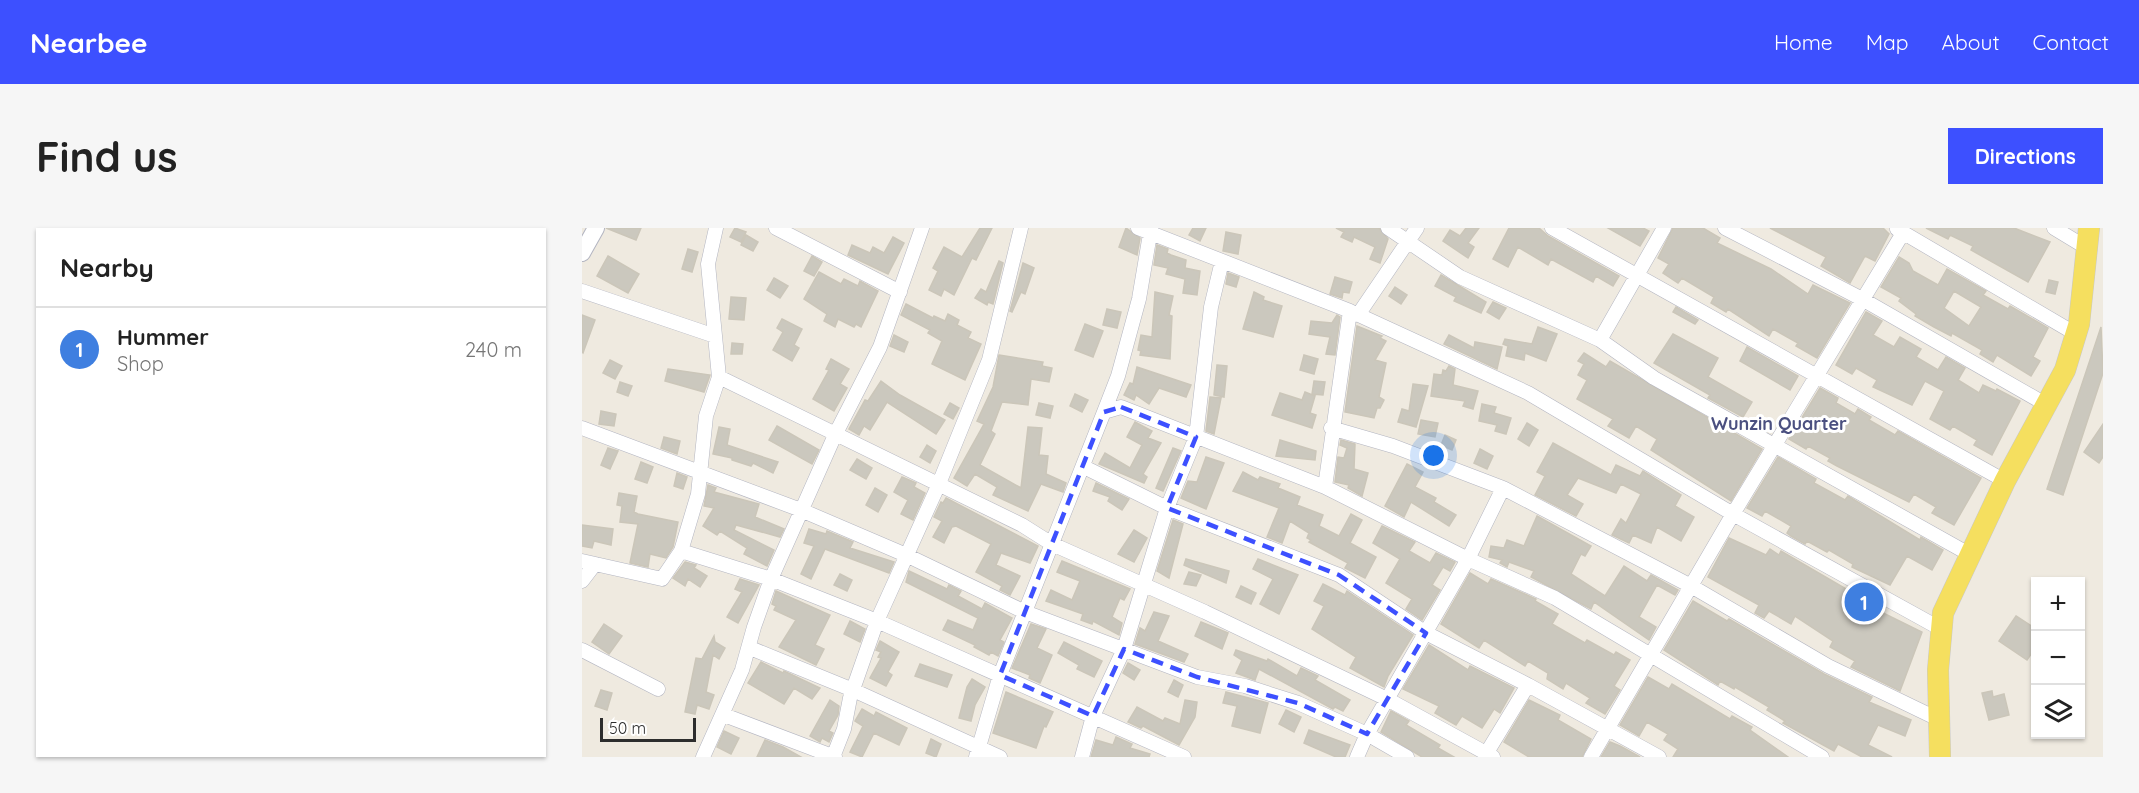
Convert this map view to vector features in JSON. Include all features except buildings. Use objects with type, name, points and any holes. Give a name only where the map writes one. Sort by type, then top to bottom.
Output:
[{"type":"main road","points":[[1940,757],[1943,613],[2005,481],[2065,370],[2076,334],[2088,238]]},
{"type":"street","points":[[582,253],[596,228]]},
{"type":"street","points":[[582,580],[588,562],[662,579],[681,551],[698,494],[706,416],[719,377],[708,264],[716,228]]},
{"type":"street","points":[[776,228],[900,292]]},
{"type":"street","points":[[703,757],[713,731],[724,715],[750,648],[754,627],[771,579],[835,435],[880,346],[922,228]]},
{"type":"street","points":[[724,715],[834,757],[853,690],[877,621],[938,486],[989,360],[1022,228]]},
{"type":"street","points":[[1388,228],[1460,277],[1600,340],[1654,378],[1969,554]]},
{"type":"street","points":[[1325,488],[1332,428],[1354,313],[1417,228]]},
{"type":"street","points":[[1552,228],[2005,481]]},
{"type":"street","points":[[1600,340],[1664,228]]},
{"type":"street","points":[[1725,228],[1862,299],[2047,405]]},
{"type":"street","points":[[2054,228],[2088,238]]},
{"type":"street","points":[[977,753],[1000,675],[1119,376],[1139,299],[1146,230],[1354,313],[1528,393],[1733,514],[1941,629]]},
{"type":"street","points":[[1591,757],[1862,299],[1899,230],[2076,334]]},
{"type":"street","points":[[1082,757],[1093,717],[1124,649],[1167,508],[1196,436],[1211,307],[1222,261]]},
{"type":"street","points":[[582,291],[715,336]]},
{"type":"street","points":[[719,377],[938,486],[1022,525],[1052,544],[1143,584],[1387,699],[1490,755],[1528,685]]},
{"type":"street","points":[[1104,412],[1121,407],[1325,488],[1468,559],[1556,598],[1822,757]]},
{"type":"street","points":[[582,428],[801,510],[906,555],[1025,612],[1197,677],[1245,686],[1298,703],[1367,734],[1407,757]]},
{"type":"street","points":[[1332,428],[1393,446],[1503,488],[1691,586],[1828,666],[1940,720]]},
{"type":"street","points":[[1084,467],[1167,508],[1339,575],[1426,633],[1528,685],[1659,757]]},
{"type":"street","points":[[1357,757],[1367,734],[1468,559],[1503,488]]},
{"type":"street","points":[[681,551],[771,579],[877,621],[1184,757]]},
{"type":"street","points":[[750,648],[853,690],[977,753],[1000,757]]},
{"type":"street","points":[[582,650],[658,689]]},
{"type":"highlighted area","points":[[1121,407],[1196,437],[1167,508],[1339,575],[1426,633],[1367,734],[1298,703],[1197,677],[1124,649],[1093,716],[1000,675],[1104,412]]},
{"type":"place","name":"Hummer","points":[[1864,602]]},
{"type":"district","name":"Wunzin Quarter","points":[[1779,423]]}]
